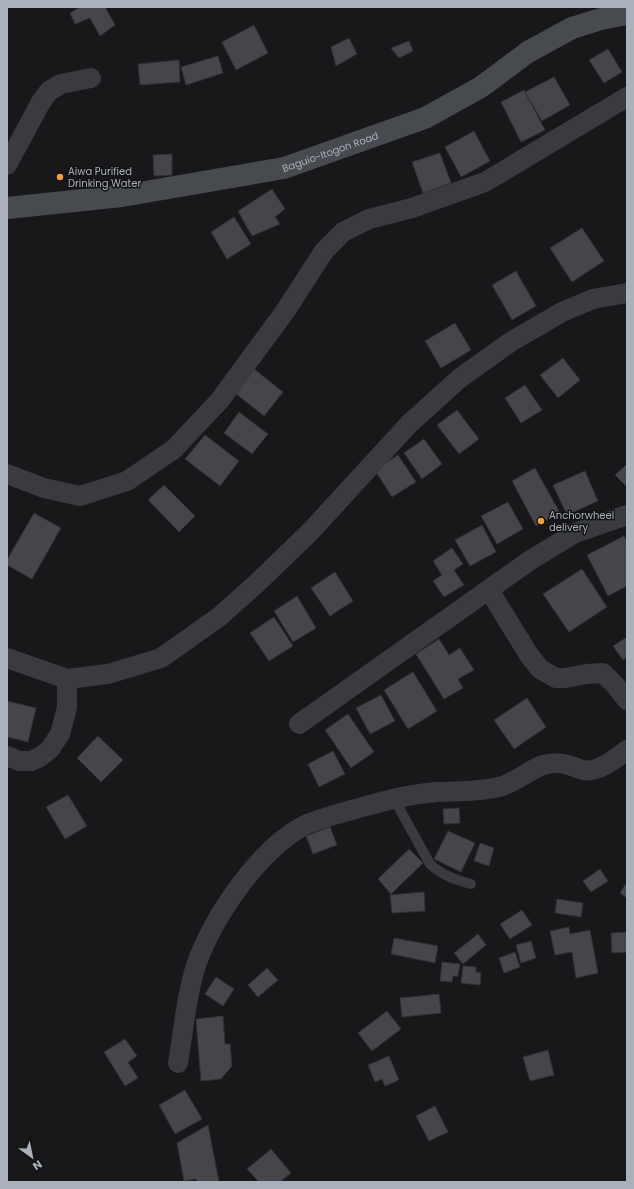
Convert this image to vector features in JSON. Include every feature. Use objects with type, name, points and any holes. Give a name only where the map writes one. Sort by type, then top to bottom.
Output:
[{"type":"main road","name":"Baguio-Itogon Road","points":[[7,208],[122,196],[284,168],[425,118],[480,87],[528,52],[572,28],[601,19],[627,14]]},
{"type":"street","points":[[7,165],[41,102],[49,91],[61,84],[91,78]]},
{"type":"street","points":[[7,474],[44,488],[80,496],[127,481],[174,449],[220,400],[286,310],[324,250],[343,232],[369,219],[412,208],[485,182],[627,97]]},
{"type":"street","points":[[7,658],[67,679],[108,674],[161,658],[219,617],[256,584],[310,532],[409,424],[460,378],[512,341],[562,312],[593,299],[627,293]]},
{"type":"street","points":[[299,724],[529,561],[575,532],[627,515]]},
{"type":"street","points":[[489,590],[529,655],[540,669],[556,678],[586,674],[603,674],[615,685],[627,700]]},
{"type":"street","points":[[7,756],[19,761],[31,761],[40,757],[50,749],[60,734],[67,708],[67,679]]},
{"type":"street","points":[[178,1063],[192,979],[204,944],[225,906],[254,867],[289,834],[306,825],[366,805],[435,793],[481,791],[501,786],[508,784],[542,766],[557,763],[567,764],[582,770],[591,770],[611,762],[627,750]]},
{"type":"lane","points":[[394,799],[430,864],[436,870],[471,884]]},
{"type":"building","points":[[80,7],[105,7],[115,25],[100,36],[90,18],[75,24],[70,13]]},
{"type":"building","points":[[254,25],[268,53],[236,70],[222,42]]},
{"type":"building","points":[[349,38],[357,54],[336,66],[331,47]]},
{"type":"building","points":[[409,41],[413,51],[399,58],[391,48]]},
{"type":"building","points":[[608,49],[622,72],[604,83],[589,60]]},
{"type":"building","points":[[218,56],[223,73],[186,85],[181,67]]},
{"type":"building","points":[[179,60],[180,82],[140,85],[138,64]]},
{"type":"building","points":[[554,77],[570,105],[542,121],[525,92]]},
{"type":"building","points":[[524,90],[545,130],[521,142],[501,102]]},
{"type":"building","points":[[474,131],[490,161],[461,177],[445,147]]},
{"type":"building","points":[[440,153],[451,183],[423,193],[412,162]]},
{"type":"building","points":[[172,154],[172,175],[154,176],[153,155]]},
{"type":"building","points":[[272,189],[285,209],[275,217],[280,224],[252,236],[238,211]]},
{"type":"building","points":[[234,217],[251,244],[227,259],[211,232]]},
{"type":"building","points":[[582,228],[604,261],[572,282],[550,248]]},
{"type":"building","points":[[516,271],[536,306],[512,320],[492,285]]},
{"type":"building","points":[[455,323],[471,350],[441,368],[425,341]]},
{"type":"building","points":[[563,358],[580,380],[558,398],[540,375]]},
{"type":"building","points":[[254,369],[283,392],[264,416],[235,393]]},
{"type":"building","points":[[525,385],[542,410],[521,423],[505,398]]},
{"type":"building","points":[[457,410],[479,439],[459,454],[437,425]]},
{"type":"building","points":[[239,412],[268,434],[252,454],[224,433]]},
{"type":"building","points":[[205,435],[239,461],[220,486],[185,459]]},
{"type":"building","points":[[424,439],[442,464],[422,479],[404,453]]},
{"type":"building","points":[[398,455],[416,482],[392,497],[375,470]]},
{"type":"building","points":[[627,464],[627,487],[615,475]]},
{"type":"building","points":[[535,468],[560,513],[536,526],[512,481]]},
{"type":"building","points":[[585,471],[598,501],[567,515],[553,485]]},
{"type":"building","points":[[164,485],[195,516],[179,532],[148,500]]},
{"type":"building","points":[[508,502],[523,529],[497,544],[481,516]]},
{"type":"building","points":[[34,513],[61,528],[32,579],[7,565],[7,560]]},
{"type":"building","points":[[482,525],[496,552],[470,566],[455,540]]},
{"type":"building","points":[[624,536],[627,541],[627,586],[608,596],[587,555]]},
{"type":"building","points":[[452,548],[463,564],[454,570],[464,585],[444,597],[433,581],[442,575],[433,561]]},
{"type":"building","points":[[582,569],[607,607],[569,632],[543,594]]},
{"type":"building","points":[[335,572],[353,601],[330,616],[311,588]]},
{"type":"building","points":[[297,596],[316,628],[293,642],[274,611]]},
{"type":"building","points":[[274,617],[293,646],[269,661],[250,633]]},
{"type":"building","points":[[627,637],[627,657],[623,660],[613,646]]},
{"type":"building","points":[[439,639],[449,655],[460,648],[474,670],[458,679],[463,688],[444,699],[416,654]]},
{"type":"building","points":[[413,672],[437,711],[408,729],[384,690]]},
{"type":"building","points":[[381,695],[395,721],[370,734],[356,708]]},
{"type":"building","points":[[527,698],[546,727],[514,749],[494,720]]},
{"type":"building","points":[[7,701],[36,708],[28,742],[7,737]]},
{"type":"building","points":[[348,714],[374,752],[351,768],[325,730]]},
{"type":"building","points":[[98,736],[123,760],[101,782],[77,758]]},
{"type":"building","points":[[333,751],[345,774],[319,787],[308,764]]},
{"type":"building","points":[[68,795],[87,826],[65,839],[46,807]]},
{"type":"building","points":[[459,808],[460,823],[444,824],[443,809]]},
{"type":"building","points":[[330,827],[337,845],[313,854],[306,836]]},
{"type":"building","points":[[448,831],[475,843],[461,872],[434,859]]},
{"type":"building","points":[[480,843],[494,848],[489,866],[474,861]]},
{"type":"building","points":[[409,849],[423,863],[391,894],[378,879]]},
{"type":"building","points":[[600,869],[608,881],[591,892],[583,881]]},
{"type":"building","points":[[627,882],[627,898],[620,893]]},
{"type":"building","points":[[424,892],[425,911],[392,913],[390,895]]},
{"type":"building","points":[[557,899],[583,903],[581,917],[555,913]]},
{"type":"building","points":[[522,910],[532,925],[510,939],[500,924]]},
{"type":"building","points":[[569,927],[570,934],[590,930],[598,973],[576,978],[572,952],[555,955],[550,931]]},
{"type":"building","points":[[627,932],[627,952],[612,953],[611,933]]},
{"type":"building","points":[[478,934],[486,945],[463,964],[454,953]]},
{"type":"building","points":[[394,938],[438,946],[435,963],[391,954]]},
{"type":"building","points":[[531,941],[536,958],[521,963],[516,945]]},
{"type":"building","points":[[515,952],[520,967],[504,973],[499,958]]},
{"type":"building","points":[[442,962],[460,964],[458,976],[453,976],[452,982],[440,981]]},
{"type":"building","points":[[463,966],[476,967],[476,972],[481,973],[480,985],[461,983]]},
{"type":"building","points":[[267,968],[278,980],[258,997],[248,985]]},
{"type":"building","points":[[216,977],[234,989],[223,1006],[205,994]]},
{"type":"building","points":[[439,994],[441,1013],[402,1017],[400,998]]},
{"type":"building","points":[[387,1011],[401,1029],[372,1051],[358,1033]]},
{"type":"building","points":[[223,1016],[225,1044],[230,1044],[232,1066],[221,1079],[201,1081],[196,1019]]},
{"type":"building","points":[[125,1039],[137,1056],[128,1062],[138,1078],[125,1086],[104,1052]]},
{"type":"building","points":[[548,1050],[554,1075],[530,1081],[523,1057]]},
{"type":"building","points":[[389,1056],[399,1080],[385,1086],[382,1079],[375,1082],[368,1065]]},
{"type":"building","points":[[185,1090],[202,1119],[175,1134],[159,1105]]},
{"type":"building","points":[[435,1106],[448,1132],[429,1141],[416,1116]]},
{"type":"building","points":[[208,1125],[219,1182],[197,1182],[196,1179],[184,1181],[177,1143]]},
{"type":"building","points":[[271,1149],[291,1173],[280,1182],[259,1182],[247,1169]]},
{"type":"place","name":"Aiwa Purified Drinking Water","points":[[60,177]]},
{"type":"place","name":"Anchorwheel delivery","points":[[541,521]]}]
